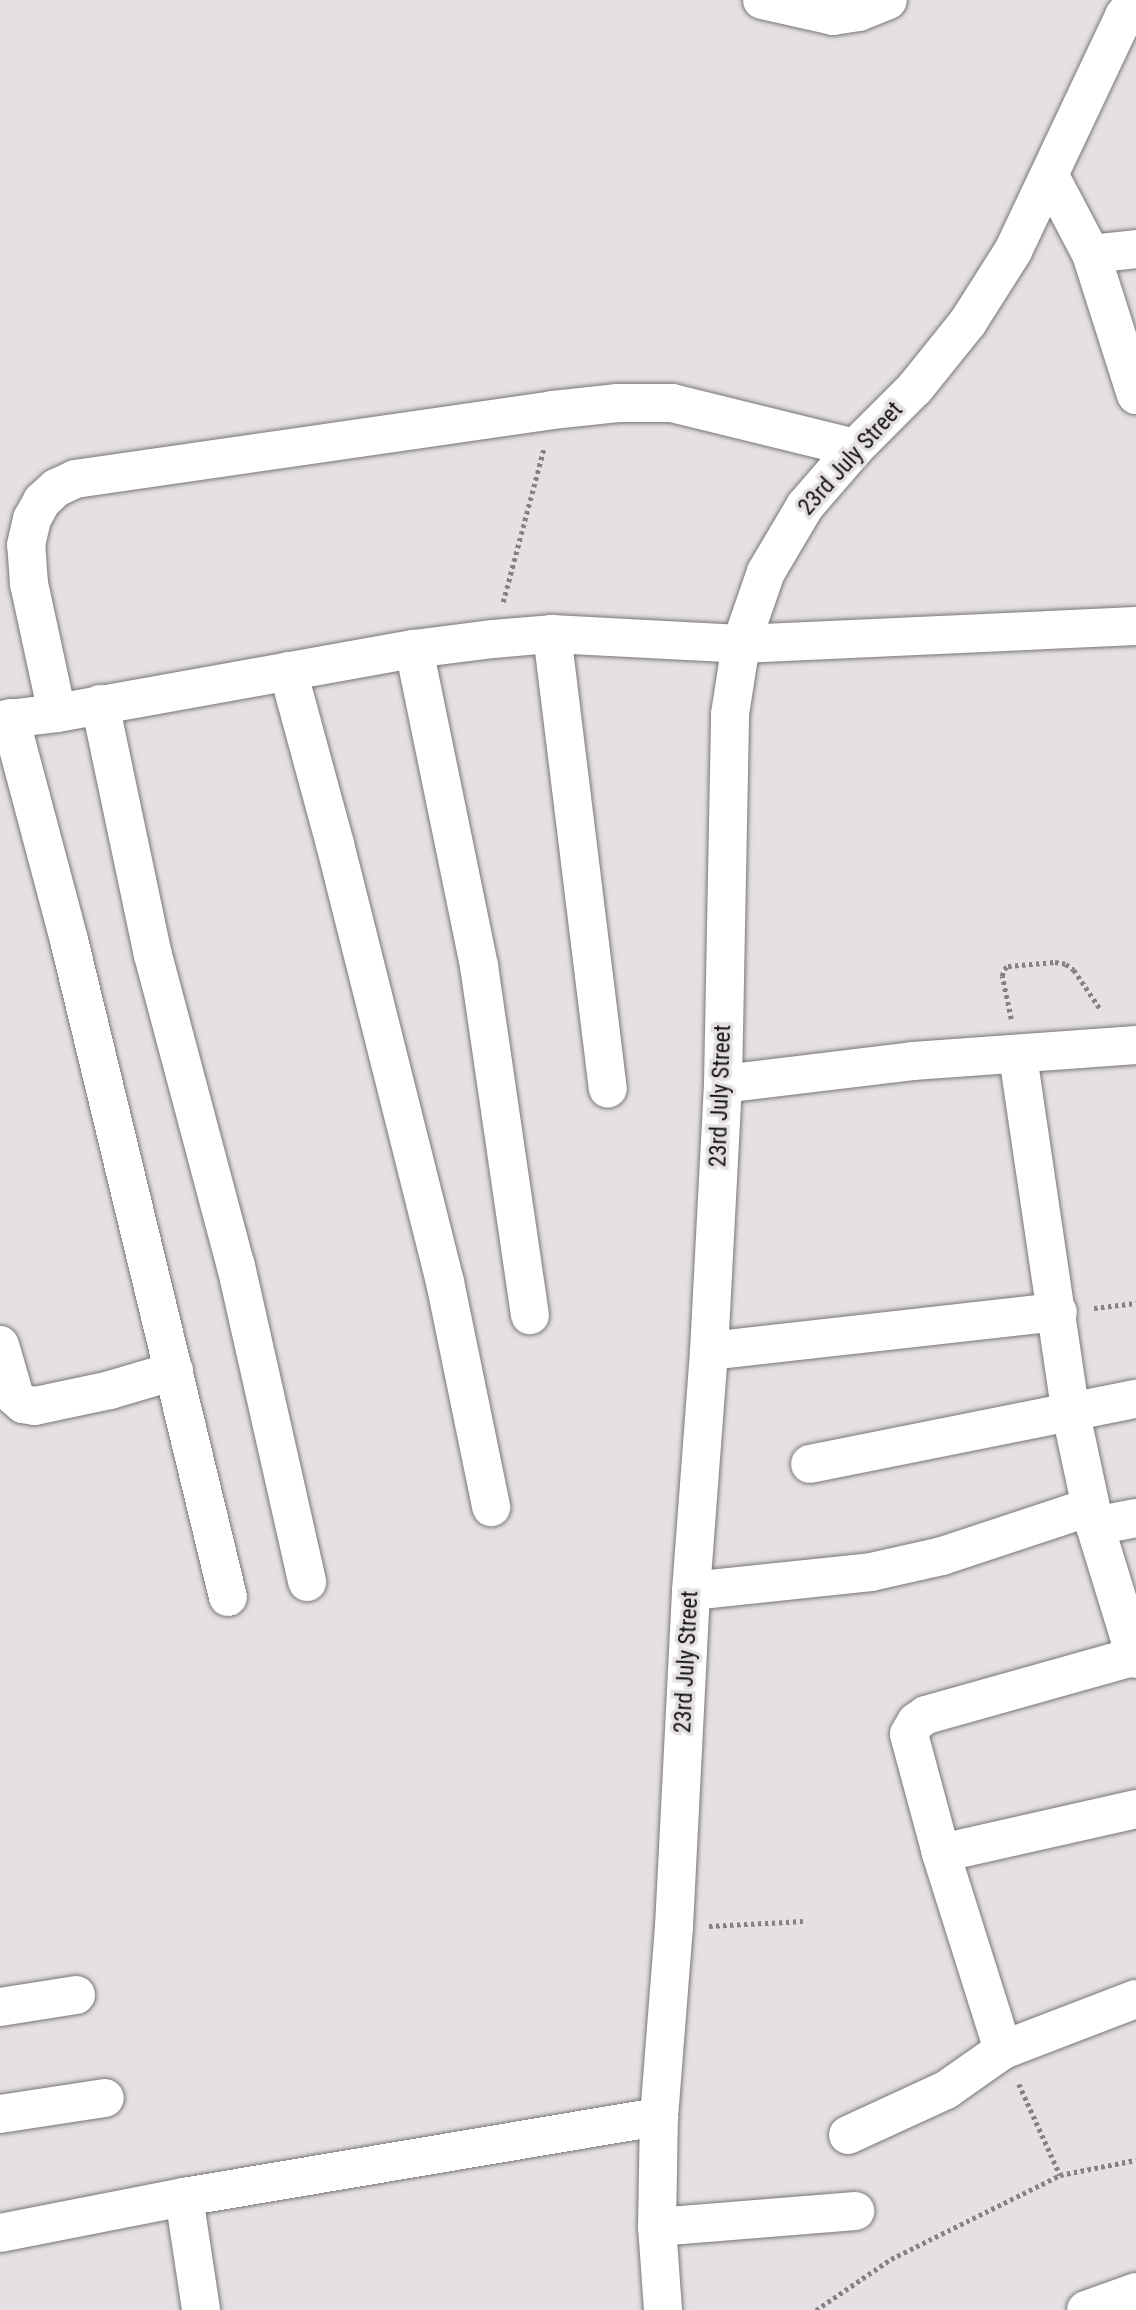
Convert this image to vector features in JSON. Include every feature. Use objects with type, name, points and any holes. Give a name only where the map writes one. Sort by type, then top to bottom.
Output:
[{"type":"street","points":[[762,0],[833,16],[859,12],[888,0]]},
{"type":"street","name":"23rd July Street","points":[[663,2310],[657,2227],[659,2117],[674,1927],[691,1591],[709,1351],[723,1083],[730,714],[741,645],[766,572],[805,506],[855,448],[915,388],[968,322],[1013,251],[1050,176],[1125,5]]},
{"type":"street","points":[[1050,176],[1091,254],[1136,395]]},
{"type":"street","points":[[1091,254],[1136,249]]},
{"type":"street","points":[[57,713],[29,584],[26,545],[32,519],[42,501],[56,488],[75,479],[552,410],[618,403],[672,403],[855,448]]},
{"type":"street","points":[[228,1597],[69,940],[5,719],[57,713],[414,649],[552,634],[741,645],[1136,626]]},
{"type":"street","points":[[552,634],[608,1089]]},
{"type":"street","points":[[414,649],[479,966],[530,1315]]},
{"type":"street","points":[[288,671],[335,844],[445,1282],[491,1507]]},
{"type":"street","points":[[100,704],[153,955],[236,1266],[307,1582]]},
{"type":"street","points":[[723,1083],[913,1061],[1018,1056],[1131,1045]]},
{"type":"street","points":[[1003,2050],[941,1853],[909,1734],[916,1722],[939,1711],[1136,1657],[1093,1517],[1071,1414],[1018,1056]]},
{"type":"street","points":[[709,1351],[1058,1312]]},
{"type":"street","points":[[0,1345],[15,1397],[23,1404],[35,1406],[110,1390],[174,1371]]},
{"type":"street","points":[[810,1464],[1136,1399]]},
{"type":"street","points":[[691,1591],[871,1572],[1093,1517],[1136,1518]]},
{"type":"street","points":[[941,1853],[1136,1809]]},
{"type":"street","points":[[0,2007],[76,1995]]},
{"type":"street","points":[[848,2135],[946,2090],[1003,2050],[1136,1999]]},
{"type":"street","points":[[0,2113],[105,2098]]},
{"type":"street","points":[[0,2233],[184,2197],[659,2117]]},
{"type":"street","points":[[184,2197],[201,2310]]},
{"type":"street","points":[[657,2227],[855,2211]]},
{"type":"street","points":[[1086,2310],[1136,2292]]},
{"type":"path","points":[[493,639],[539,477],[552,410]]},
{"type":"path","points":[[1018,1056],[1002,976],[1004,970],[1008,966],[1055,961],[1074,970],[1131,1045]]},
{"type":"path","points":[[674,1927],[803,1921]]},
{"type":"path","points":[[1003,2050],[1060,2175]]},
{"type":"path","points":[[816,2310],[891,2259],[1060,2175],[1136,2160]]}]
